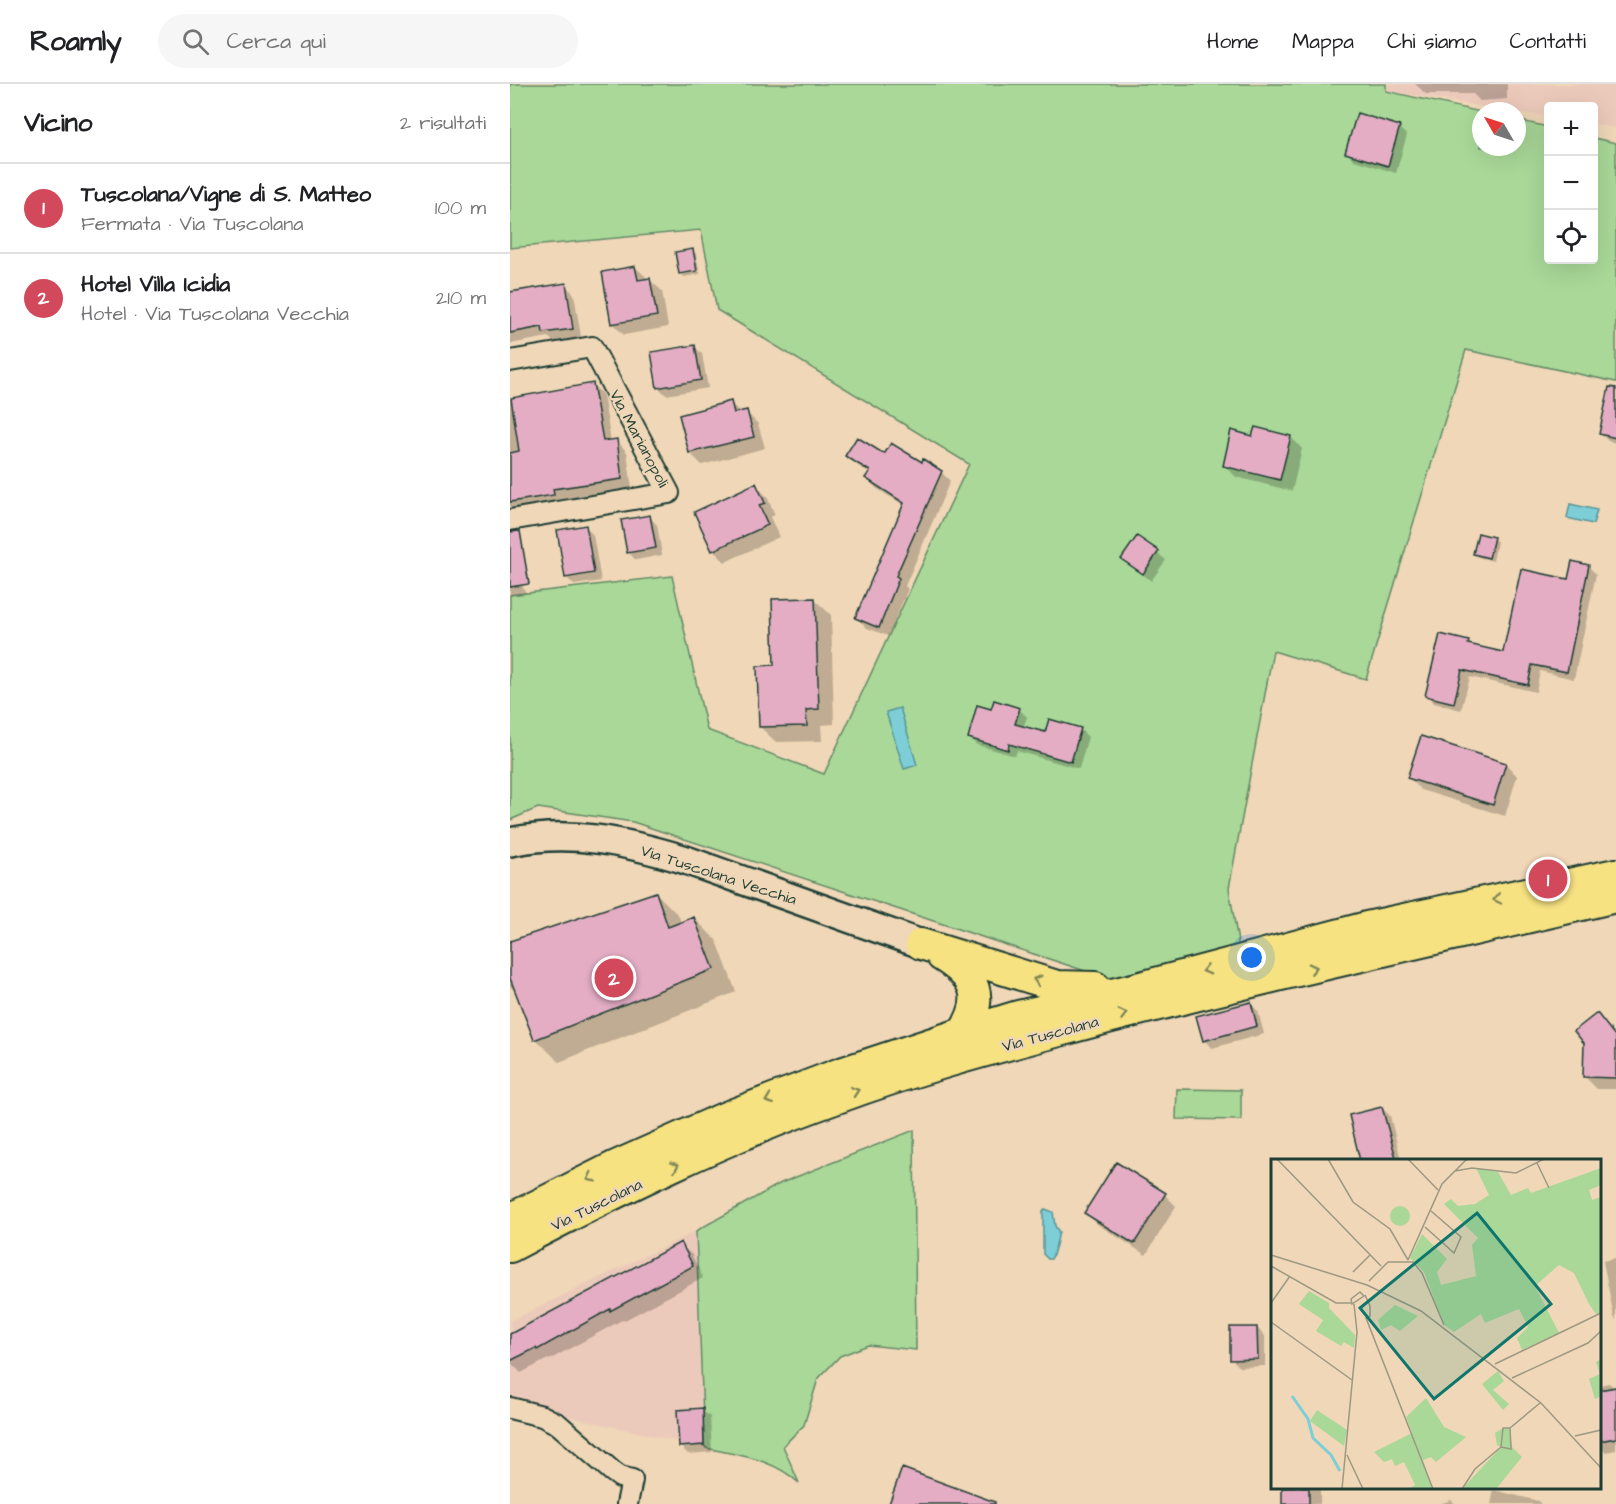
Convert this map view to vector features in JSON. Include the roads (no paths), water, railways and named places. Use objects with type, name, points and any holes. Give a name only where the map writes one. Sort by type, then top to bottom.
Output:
[{"type":"main road","name":"Via Tuscolana Vecchia","points":[[510,842],[575,836],[608,840],[652,850],[921,944]]},
{"type":"main road","name":"Via Tuscolana","points":[[510,1219],[616,1166],[726,1116],[827,1078],[963,1033],[1018,1016],[1137,988],[1367,927],[1616,874]]},
{"type":"main road","name":"Via Tuscolana","points":[[510,1247],[655,1175],[747,1134],[818,1104],[900,1076],[968,1055],[1138,1010],[1616,897]]},
{"type":"main road","points":[[921,944],[1058,986],[1137,988]]},
{"type":"main road","points":[[921,944],[958,967],[974,985],[975,1007],[963,1033]]},
{"type":"street","name":"Via Marianopoli","points":[[510,361],[592,346],[669,494],[510,520]]},
{"type":"street","points":[[510,1408],[542,1416],[558,1424],[612,1471],[620,1477],[632,1480],[627,1504]]},
{"type":"water","points":[[1570,504],[1597,510],[1593,524],[1567,518]]},
{"type":"water","points":[[900,708],[917,765],[904,769],[886,712]]},
{"type":"water","points":[[1045,1209],[1053,1212],[1055,1226],[1059,1232],[1051,1259],[1043,1254],[1043,1212]]},
{"type":"place","name":"Tuscolana/Vigne di S. Matteo","points":[[1548,879]]},
{"type":"place","name":"Hotel Villa Icidia","points":[[614,978]]}]
